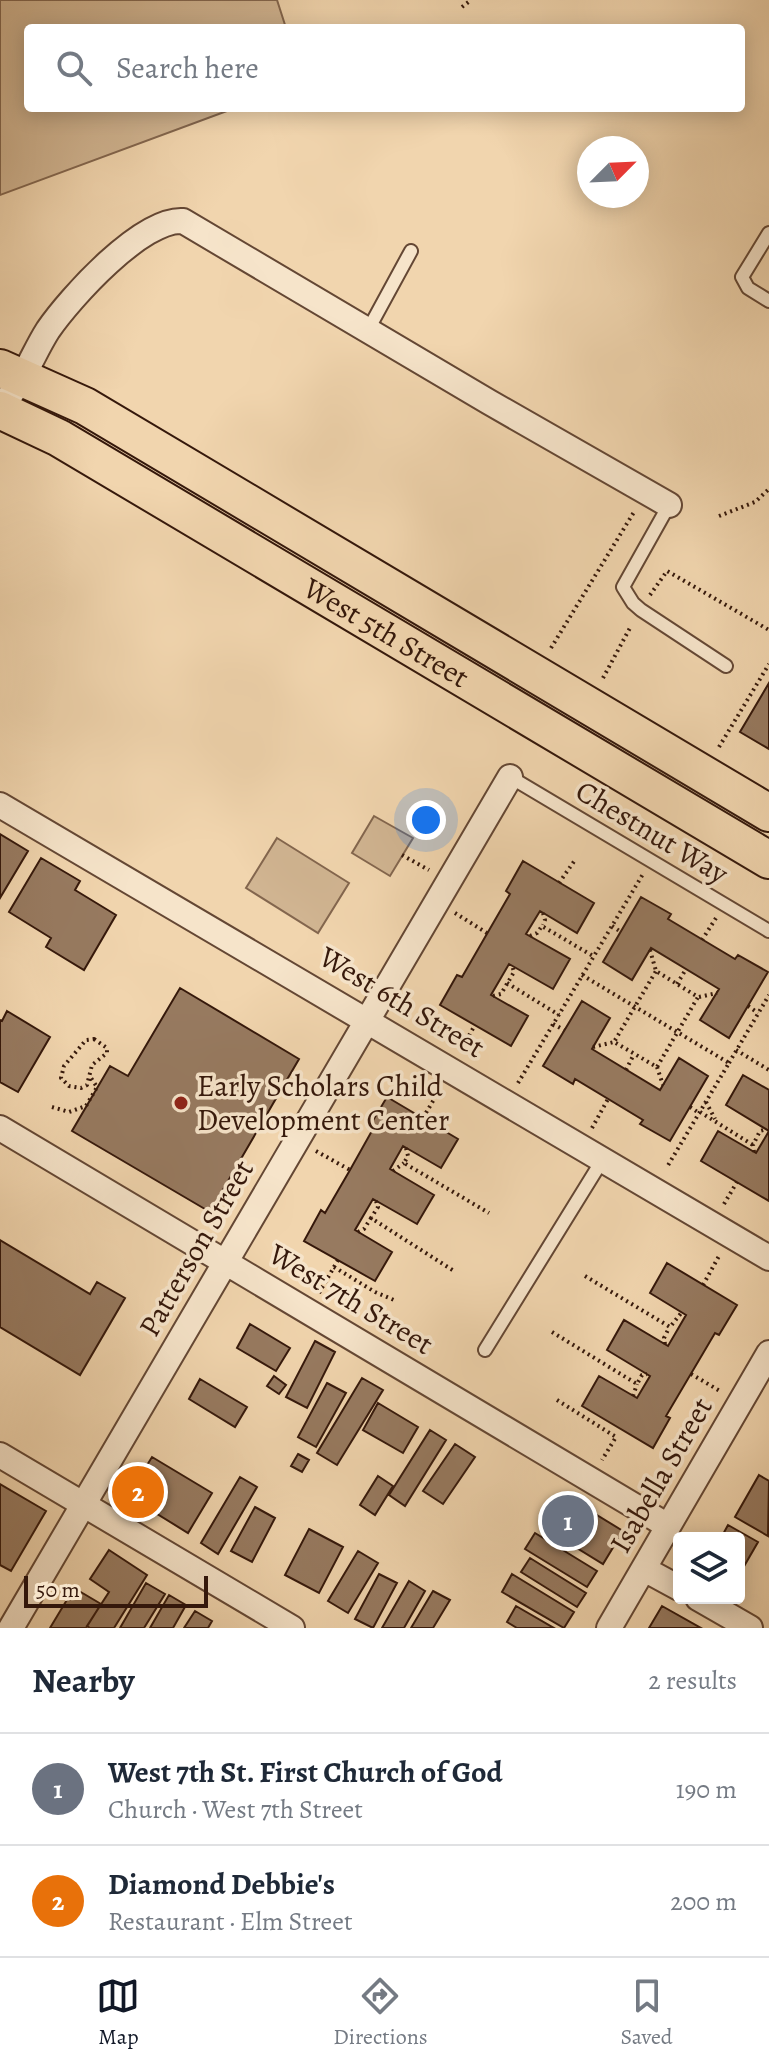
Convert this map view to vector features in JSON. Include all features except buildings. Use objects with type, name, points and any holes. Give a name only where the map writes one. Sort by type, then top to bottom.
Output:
[{"type":"main road","name":"West 5th Street","points":[[12,372],[85,406],[769,813]]},
{"type":"main road","name":"West 5th Street","points":[[0,410],[59,438],[769,860]]},
{"type":"street","points":[[0,410],[12,372],[89,281],[141,235],[173,220],[183,221],[669,505]]},
{"type":"street","name":"Patterson Street","points":[[11,1628],[510,777]]},
{"type":"street","name":"West 6th Street","points":[[0,805],[769,1258]]},
{"type":"street","name":"West 7th Street","points":[[0,1128],[668,1526]]},
{"type":"street","name":"Isabella Street","points":[[609,1628],[769,1353]]},
{"type":"street","points":[[0,1455],[292,1628]]},
{"type":"street","points":[[644,1569],[673,1585]]},
{"type":"street","points":[[708,1604],[750,1628]]},
{"type":"lane","points":[[769,233],[742,277],[748,288],[769,301]]},
{"type":"lane","points":[[368,330],[411,251]]},
{"type":"lane","points":[[669,505],[623,587],[641,610],[726,666]]},
{"type":"lane","name":"Chestnut Way","points":[[510,777],[769,931]]},
{"type":"lane","points":[[485,1350],[603,1159]]},
{"type":"path","points":[[462,7],[471,0]]},
{"type":"path","points":[[719,516],[755,502],[769,489]]},
{"type":"path","points":[[546,657],[645,493]]},
{"type":"path","points":[[648,597],[667,571],[769,630]]},
{"type":"path","points":[[600,684],[635,620]]},
{"type":"path","points":[[716,752],[769,664]]},
{"type":"path","points":[[749,696],[756,700]]},
{"type":"path","points":[[402,855],[432,872]]},
{"type":"path","points":[[559,883],[575,860]]},
{"type":"path","points":[[516,1086],[645,872]]},
{"type":"path","points":[[455,913],[487,933]]},
{"type":"path","points":[[530,936],[542,926],[545,920],[543,913]]},
{"type":"path","points":[[542,926],[593,956]]},
{"type":"path","points":[[612,926],[621,932]]},
{"type":"path","points":[[702,940],[710,927]]},
{"type":"path","points":[[650,950],[656,971],[698,997],[717,993]]},
{"type":"path","points":[[493,996],[501,994],[514,972],[512,965]]},
{"type":"path","points":[[677,984],[686,969]]},
{"type":"path","points":[[614,1042],[656,971]]},
{"type":"path","points":[[582,975],[729,1063]]},
{"type":"path","points":[[507,983],[559,1015]]},
{"type":"path","points":[[667,1167],[769,995]]},
{"type":"path","points":[[657,1067],[698,997]]},
{"type":"path","points":[[748,1006],[758,1013]]},
{"type":"path","points":[[553,1024],[564,1030]]},
{"type":"path","points":[[459,1053],[475,1025]]},
{"type":"path","points":[[52,1107],[69,1112],[86,1106],[97,1087],[90,1077],[92,1065],[107,1053],[107,1048],[94,1039],[86,1040],[75,1052],[64,1066],[61,1078],[69,1086],[81,1088],[87,1085],[90,1077]]},
{"type":"path","points":[[593,1047],[614,1042],[657,1067],[663,1085]]},
{"type":"path","points":[[736,1050],[769,1070]]},
{"type":"path","points":[[626,1070],[634,1054]]},
{"type":"path","points":[[423,1118],[436,1095]]},
{"type":"path","points":[[590,1131],[608,1099]]},
{"type":"path","points":[[706,1101],[716,1121]]},
{"type":"path","points":[[690,1107],[753,1145]]},
{"type":"path","points":[[754,1152],[753,1145],[760,1131],[767,1129]]},
{"type":"path","points":[[393,1171],[400,1169],[408,1156],[406,1148]]},
{"type":"path","points":[[318,1152],[350,1170]]},
{"type":"path","points":[[404,1163],[489,1213]]},
{"type":"path","points":[[722,1208],[737,1182]]},
{"type":"path","points":[[358,1232],[364,1229],[378,1207],[376,1201]]},
{"type":"path","points":[[371,1218],[454,1271]]},
{"type":"path","points":[[318,1294],[338,1260]]},
{"type":"path","points":[[703,1285],[716,1261]]},
{"type":"path","points":[[334,1267],[394,1300]]},
{"type":"path","points":[[585,1276],[670,1327]]},
{"type":"path","points":[[665,1344],[664,1338],[682,1312]]},
{"type":"path","points":[[552,1332],[637,1384]]},
{"type":"path","points":[[633,1396],[642,1375],[647,1374]]},
{"type":"path","points":[[691,1374],[715,1388]]},
{"type":"path","points":[[557,1400],[616,1437]]},
{"type":"path","points":[[601,1462],[620,1431]]},
{"type":"shaded area","points":[[0,0],[277,0],[285,24],[24,24],[24,112],[224,112],[0,195]]},
{"type":"shaded area","points":[[374,816],[413,838],[390,876],[352,853]]},
{"type":"shaded area","points":[[277,838],[349,883],[318,933],[246,888]]},
{"type":"place","name":"Early Scholars Child Development Center","points":[[181,1103]]},
{"type":"place","name":"Diamond Debbie's","points":[[138,1492]]},
{"type":"place","name":"West 7th St. First Church of God","points":[[568,1521]]}]
